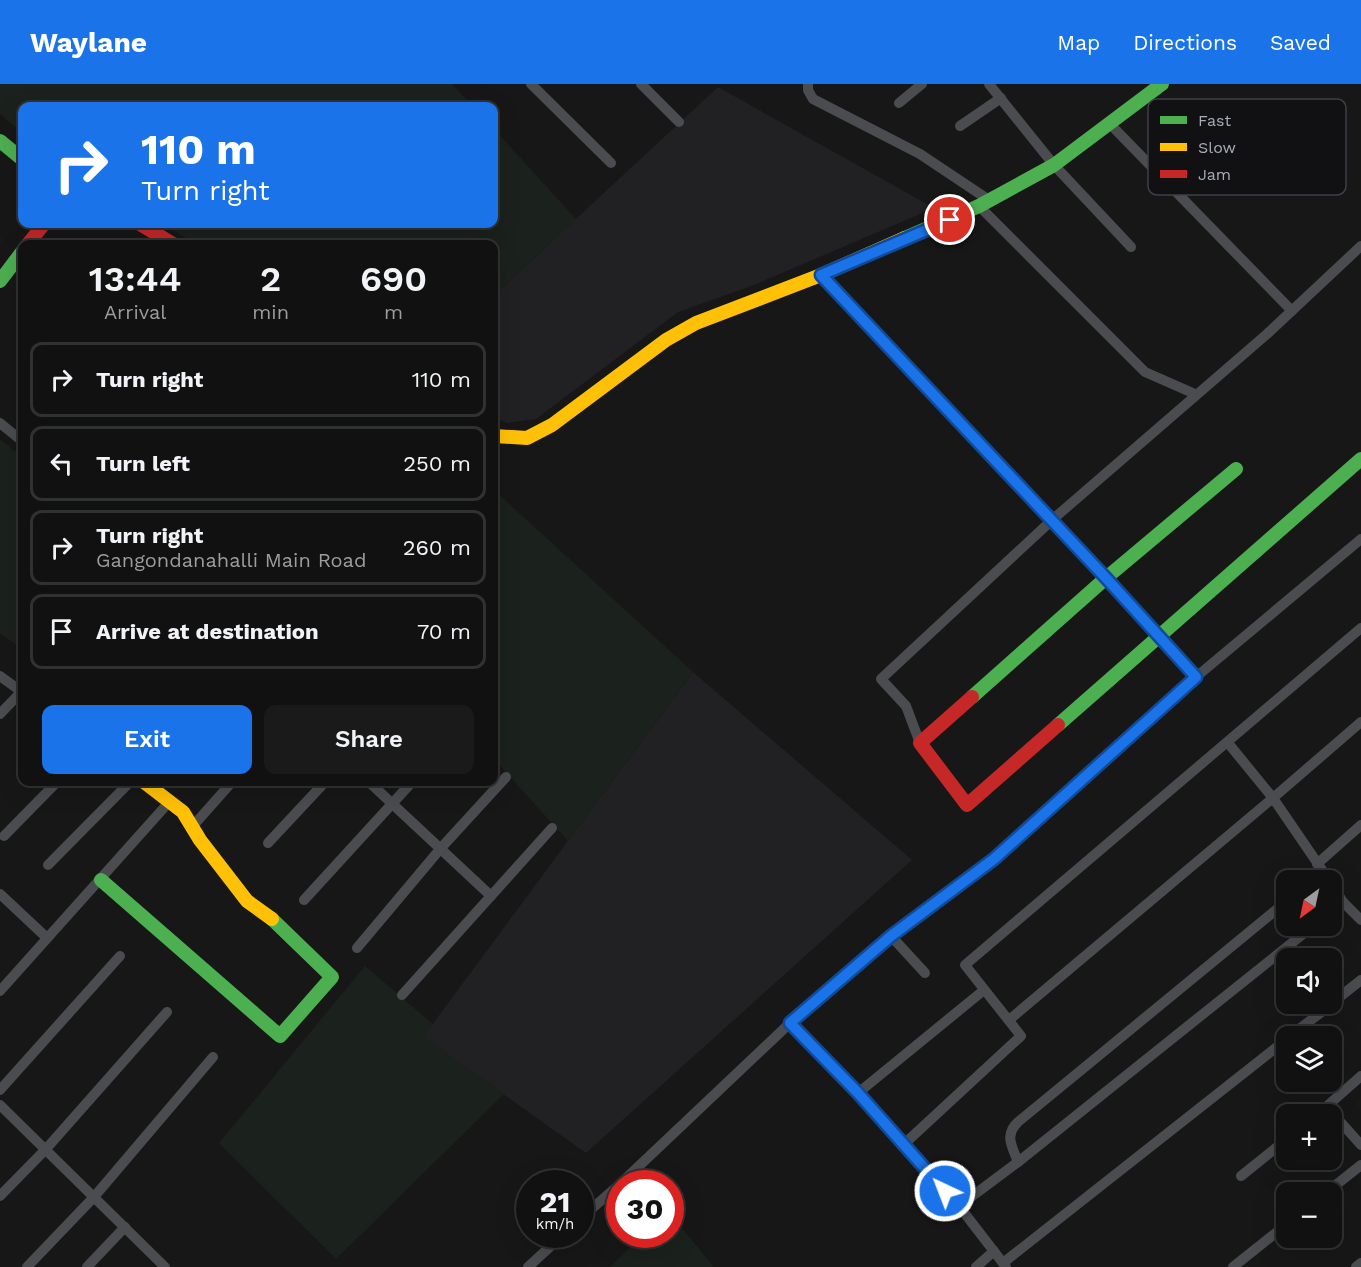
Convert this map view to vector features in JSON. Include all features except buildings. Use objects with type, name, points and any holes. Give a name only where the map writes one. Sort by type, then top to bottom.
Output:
[{"type":"street","points":[[531,84],[610,163]]},
{"type":"street","points":[[641,84],[679,122]]},
{"type":"street","points":[[808,84],[808,90],[813,99],[920,154],[984,203],[1145,372],[1195,394]]},
{"type":"street","points":[[899,103],[922,84]]},
{"type":"street","points":[[989,84],[1054,165],[1131,247]]},
{"type":"street","points":[[498,436],[527,438],[552,425],[666,340],[696,323],[821,275],[984,203],[1054,165],[1162,84]]},
{"type":"street","points":[[960,126],[1001,98]]},
{"type":"street","points":[[1110,124],[1148,163]]},
{"type":"street","points":[[0,141],[18,156]]},
{"type":"street","points":[[1179,195],[1292,310]]},
{"type":"street","points":[[31,240],[41,228]]},
{"type":"street","points":[[147,228],[166,240]]},
{"type":"street","points":[[1361,246],[1292,310],[1052,520],[881,679],[906,706],[920,743],[967,805],[1361,459]]},
{"type":"street","points":[[0,281],[18,262]]},
{"type":"street","points":[[821,275],[1196,677]]},
{"type":"street","points":[[0,423],[18,438]]},
{"type":"street","points":[[920,743],[1106,578],[1236,470]]},
{"type":"street","points":[[635,1170],[790,1023],[891,936],[994,859],[1196,677],[1361,539]]},
{"type":"street","points":[[902,1146],[1021,1036],[965,965],[1361,628]]},
{"type":"street","points":[[0,676],[18,689]]},
{"type":"street","points":[[0,714],[18,696]]},
{"type":"street","points":[[1008,1020],[1361,722]]},
{"type":"street","points":[[1228,743],[1273,798],[1322,870]]},
{"type":"street","points":[[498,786],[506,777]]},
{"type":"street","points":[[4,836],[53,786]]},
{"type":"street","points":[[48,865],[126,786]]},
{"type":"street","points":[[101,880],[280,1036],[332,977],[276,922],[247,901],[183,812],[149,786]]},
{"type":"street","points":[[192,827],[228,786]]},
{"type":"street","points":[[268,843],[321,786]]},
{"type":"street","points":[[373,786],[491,896]]},
{"type":"street","points":[[304,900],[408,786]]},
{"type":"street","points":[[357,948],[441,848],[498,786]]},
{"type":"street","points":[[0,991],[170,801]]},
{"type":"street","points":[[1325,870],[1361,825]]},
{"type":"street","points":[[402,995],[552,828]]},
{"type":"street","points":[[0,894],[47,938]]},
{"type":"street","points":[[1343,902],[1361,920]]},
{"type":"street","points":[[1018,1162],[1009,1137],[1011,1129],[1018,1122],[1276,910]]},
{"type":"street","points":[[891,936],[925,973]]},
{"type":"street","points":[[959,1206],[1018,1162],[1300,936]]},
{"type":"street","points":[[0,1090],[120,956]]},
{"type":"street","points":[[1342,995],[1361,980]]},
{"type":"street","points":[[858,1093],[984,990]]},
{"type":"street","points":[[0,1196],[46,1149],[167,1012]]},
{"type":"street","points":[[1303,1026],[1318,1014]]},
{"type":"street","points":[[790,1023],[858,1093],[902,1146],[959,1206],[1005,1265],[1276,1048]]},
{"type":"street","points":[[27,1267],[94,1197],[213,1057]]},
{"type":"street","points":[[1330,1104],[1361,1076]]},
{"type":"street","points":[[0,1105],[165,1267]]},
{"type":"street","points":[[1342,1124],[1361,1145]]},
{"type":"street","points":[[1241,1176],[1276,1148]]},
{"type":"street","points":[[1340,1182],[1361,1165]]},
{"type":"street","points":[[594,1207],[606,1196]]},
{"type":"street","points":[[87,1267],[125,1227]]},
{"type":"street","points":[[1233,1267],[1276,1233]]},
{"type":"street","points":[[528,1267],[549,1248]]},
{"type":"street","points":[[976,1267],[993,1251]]},
{"type":"street","points":[[1356,1267],[1361,1263]]},
{"type":"shaded area","points":[[0,84],[452,84],[469,102],[18,102],[18,130],[0,114]]},
{"type":"shaded area","points":[[718,87],[934,208],[754,285],[678,312],[536,419],[507,423],[498,419],[498,291]]},
{"type":"shaded area","points":[[498,133],[576,219],[498,291],[498,240],[189,240],[170,228],[498,228]]},
{"type":"shaded area","points":[[0,439],[18,454],[18,646],[0,633]]},
{"type":"shaded area","points":[[498,494],[693,672],[568,841],[498,763]]},
{"type":"shaded area","points":[[693,672],[912,860],[586,1153],[423,1037]]},
{"type":"shaded area","points":[[365,966],[433,1024],[424,1037],[504,1094],[336,1259],[219,1143]]},
{"type":"shaded area","points":[[684,1231],[714,1267],[610,1267],[630,1248],[684,1248]]},
{"type":"traffic: fast","points":[[905,238],[979,206],[1054,165],[1162,84]]},
{"type":"traffic: fast","points":[[0,141],[18,156]]},
{"type":"traffic: fast","points":[[0,281],[18,257]]},
{"type":"traffic: fast","points":[[1058,725],[1361,459]]},
{"type":"traffic: fast","points":[[972,697],[1106,578],[1236,469]]},
{"type":"traffic: fast","points":[[101,880],[280,1036],[332,977],[272,919]]},
{"type":"traffic: slow","points":[[498,436],[527,438],[552,425],[666,340],[696,323],[821,275],[905,238]]},
{"type":"traffic: slow","points":[[149,786],[183,812],[200,840],[247,901],[272,919]]},
{"type":"traffic: jam","points":[[31,240],[41,228]]},
{"type":"traffic: jam","points":[[147,228],[166,240]]},
{"type":"traffic: jam","points":[[972,697],[920,743],[967,805],[1058,725]]},
{"type":"route","points":[[945,1191],[902,1146],[858,1093],[790,1023],[891,936],[994,859],[1196,677],[821,275],[950,220]]}]
